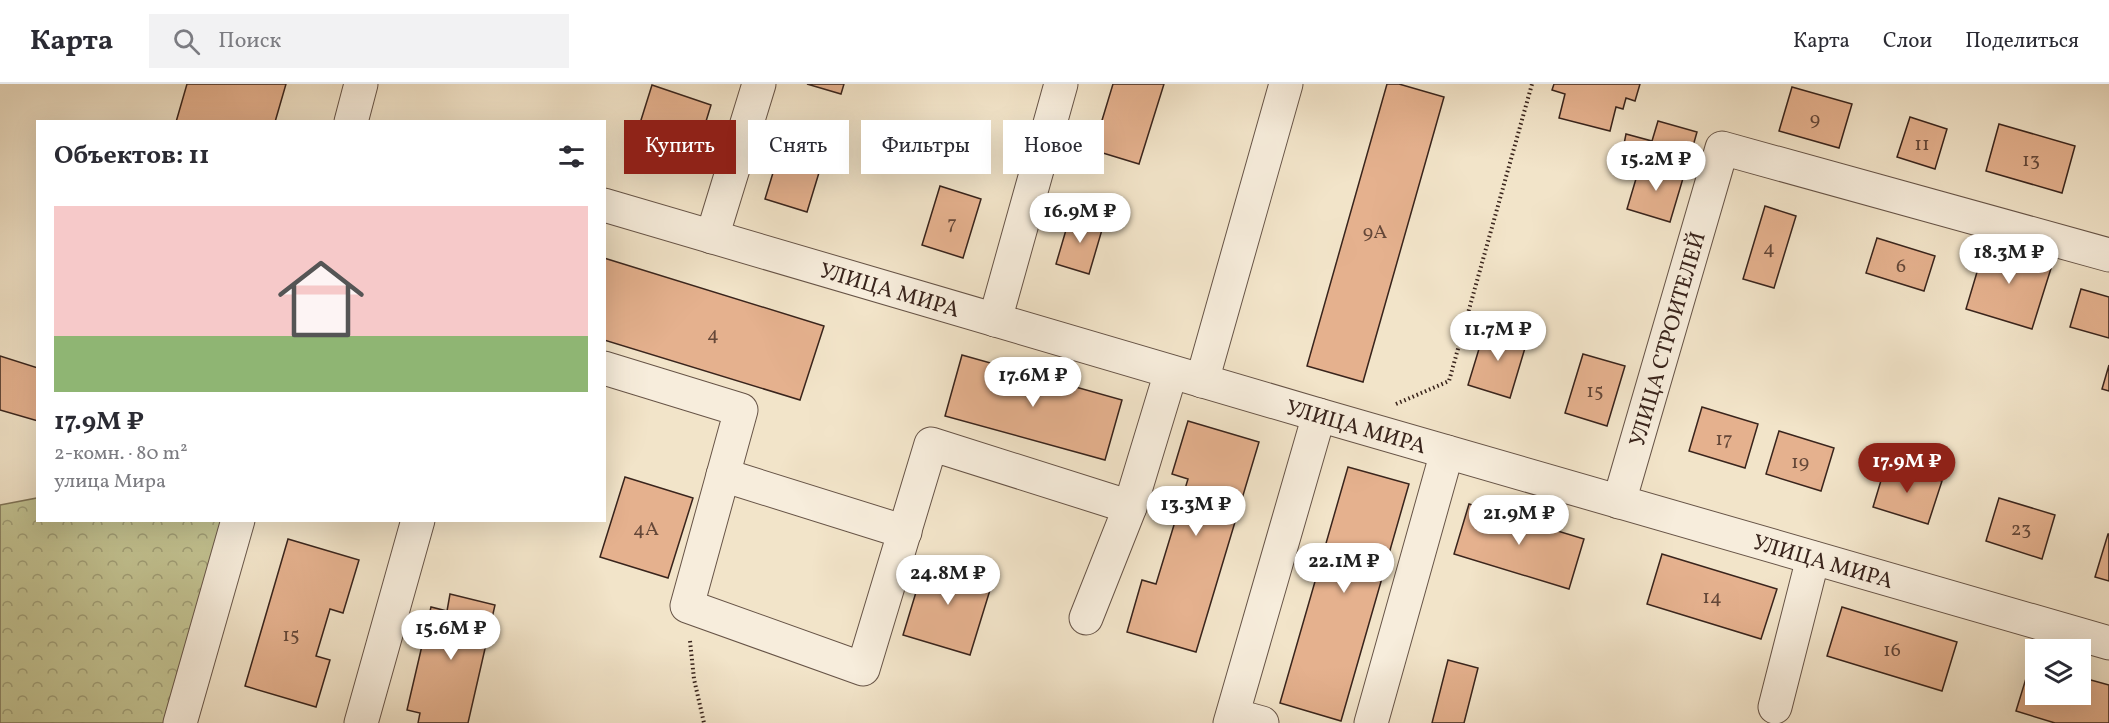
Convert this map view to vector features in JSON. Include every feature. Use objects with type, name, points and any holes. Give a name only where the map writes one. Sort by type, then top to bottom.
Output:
[{"type":"street","points":[[352,120],[362,84]]},
{"type":"street","points":[[712,237],[759,84]]},
{"type":"street","points":[[995,320],[1061,84]]},
{"type":"street","points":[[1202,381],[1286,84]]},
{"type":"street","name":"УЛИЦА СТРОИТЕЛЕЙ","points":[[1619,502],[1722,148],[2109,255]]},
{"type":"street","name":"УЛИЦА МИРА","points":[[606,206],[1171,372],[2109,643]]},
{"type":"street","points":[[606,369],[741,410],[687,606],[863,669],[931,444],[1130,507]]},
{"type":"street","points":[[1086,618],[1130,507],[1171,372]]},
{"type":"street","points":[[1242,720],[1319,415]]},
{"type":"street","points":[[1371,723],[1447,452]]},
{"type":"street","points":[[723,475],[905,532]]},
{"type":"street","points":[[180,723],[237,522]]},
{"type":"street","points":[[361,723],[417,522]]},
{"type":"street","points":[[1774,707],[1813,558]]},
{"type":"path","points":[[1388,435],[1396,404],[1449,381],[1532,84]]},
{"type":"path","points":[[687,606],[694,679],[704,723]]},
{"type":"green space","points":[[36,498],[36,522],[228,522],[164,723],[0,723],[0,505]]},
{"type":"building","points":[[187,84],[286,84],[276,120],[177,120]]},
{"type":"building","points":[[807,84],[844,84],[841,94]]},
{"type":"building","points":[[1113,84],[1164,84],[1139,164],[1104,153],[1104,120],[1102,120]]},
{"type":"building","points":[[1387,84],[1399,84],[1444,97],[1363,382],[1307,366]]},
{"type":"building","points":[[1554,84],[1640,84],[1635,101],[1626,98],[1623,109],[1616,107],[1610,131],[1559,118],[1565,94],[1552,90]]},
{"type":"building","points":[[652,85],[711,105],[706,120],[641,120]]},
{"type":"building","points":[[1792,87],[1852,104],[1839,148],[1779,131]]},
{"type":"building","points":[[1910,117],[1947,129],[1935,169],[1897,157]]},
{"type":"building","points":[[1658,121],[1697,132],[1687,167],[1623,149],[1626,134],[1652,141]]},
{"type":"building","points":[[1999,124],[2075,146],[2062,193],[1986,171]]},
{"type":"building","points":[[1641,162],[1684,175],[1670,222],[1627,209]]},
{"type":"building","points":[[773,174],[819,174],[807,212],[765,199]]},
{"type":"building","points":[[940,186],[981,199],[963,258],[922,245]]},
{"type":"building","points":[[1765,206],[1796,216],[1774,288],[1743,279]]},
{"type":"building","points":[[1071,213],[1104,223],[1089,274],[1056,264]]},
{"type":"building","points":[[1877,238],[1935,256],[1924,291],[1866,273]]},
{"type":"building","points":[[1986,242],[2053,262],[2032,329],[1966,309]]},
{"type":"building","points":[[606,259],[824,326],[800,400],[606,341]]},
{"type":"building","points":[[2081,289],[2109,297],[2109,338],[2070,327]]},
{"type":"building","points":[[1486,326],[1528,338],[1510,398],[1468,385]]},
{"type":"building","points":[[1583,354],[1625,366],[1607,426],[1565,413]]},
{"type":"building","points":[[962,355],[1122,400],[1105,460],[945,416]]},
{"type":"building","points":[[0,356],[36,367],[36,420],[0,410]]},
{"type":"building","points":[[2109,365],[2109,391],[2102,389]]},
{"type":"building","points":[[1702,407],[1758,424],[1745,468],[1689,451]]},
{"type":"building","points":[[1188,421],[1259,442],[1196,652],[1127,632],[1142,580],[1156,584],[1188,479],[1172,474]]},
{"type":"building","points":[[1779,431],[1834,448],[1821,491],[1766,474]]},
{"type":"building","points":[[1886,464],[1942,481],[1928,524],[1873,507]]},
{"type":"building","points":[[1348,467],[1409,484],[1341,721],[1280,703]]},
{"type":"building","points":[[625,477],[693,498],[668,578],[600,557]]},
{"type":"building","points":[[1999,498],[2055,515],[2042,559],[1986,541]]},
{"type":"building","points":[[1469,504],[1584,539],[1569,589],[1454,554]]},
{"type":"building","points":[[2109,534],[2109,581],[2095,577]]},
{"type":"building","points":[[288,539],[359,560],[343,613],[330,609],[316,656],[330,660],[316,707],[245,686]]},
{"type":"building","points":[[1662,554],[1777,589],[1761,639],[1647,604]]},
{"type":"building","points":[[927,556],[994,577],[970,655],[903,635]]},
{"type":"building","points":[[450,594],[495,605],[468,723],[418,723],[420,713],[407,710],[431,607],[447,611]]},
{"type":"building","points":[[1842,607],[1957,642],[1942,691],[1827,656]]},
{"type":"building","points":[[1448,660],[1478,668],[1464,723],[1432,723]]},
{"type":"building","points":[[2091,680],[2109,685],[2109,723],[2055,723],[2016,711],[2025,682],[2025,705],[2091,705]]}]
